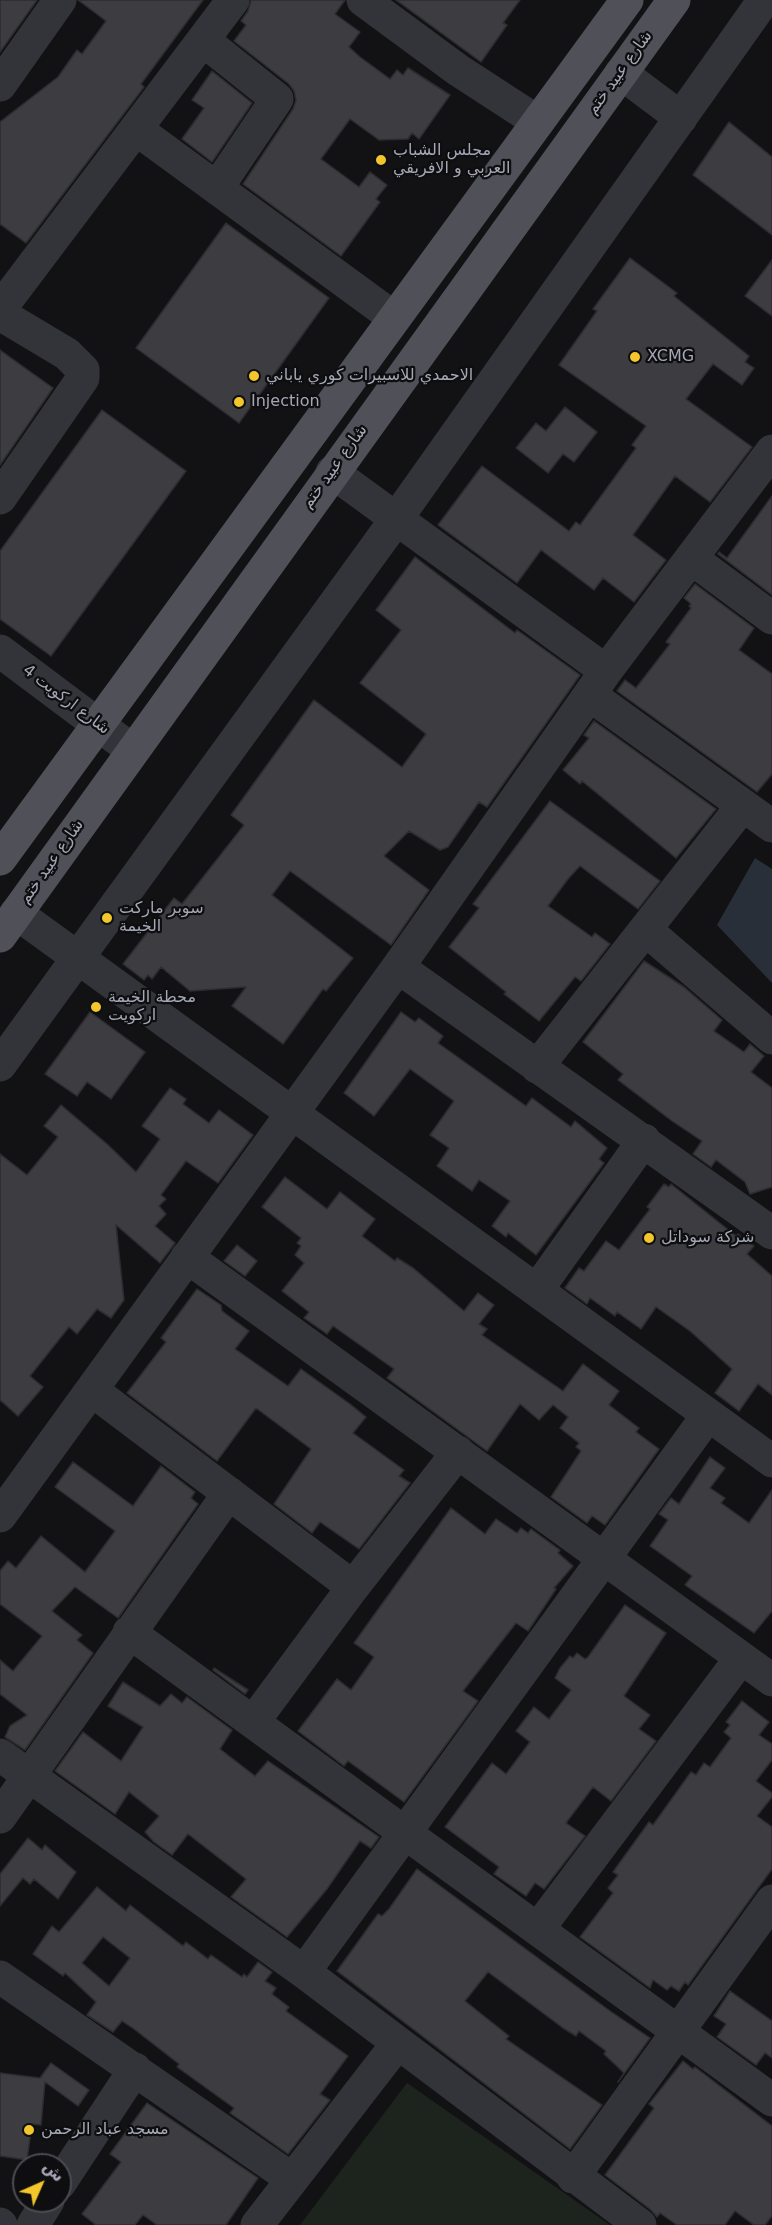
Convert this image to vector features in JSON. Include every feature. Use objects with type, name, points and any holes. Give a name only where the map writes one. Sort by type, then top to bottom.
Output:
[{"type":"main road","points":[[0,859],[393,317],[627,0]]},
{"type":"main road","name":"شارع عبيد ختم","points":[[8,924],[674,0]]},
{"type":"street","points":[[0,85],[60,0]]},
{"type":"street","points":[[0,498],[83,378],[83,370],[67,354],[0,312],[233,0]]},
{"type":"street","points":[[0,1065],[76,957],[397,518],[764,0]]},
{"type":"street","points":[[368,1],[458,70],[538,122]]},
{"type":"street","points":[[203,40],[277,99],[216,188]]},
{"type":"street","points":[[621,73],[681,118]]},
{"type":"street","points":[[136,129],[393,317]]},
{"type":"street","points":[[0,1516],[93,1391],[291,1111],[398,967],[598,683],[772,451]]},
{"type":"street","points":[[332,472],[397,518],[742,805],[772,826]]},
{"type":"street","points":[[691,558],[772,618]]},
{"type":"street","name":"شارع اركويت 4","points":[[0,651],[132,750]]},
{"type":"street","points":[[537,1067],[742,805]]},
{"type":"street","points":[[8,924],[76,957],[772,1461]]},
{"type":"street","points":[[646,930],[772,1038]]},
{"type":"street","points":[[398,967],[772,1233]]},
{"type":"street","points":[[537,1290],[644,1140]]},
{"type":"street","points":[[187,1257],[772,1680]]},
{"type":"street","points":[[93,1391],[353,1587]]},
{"type":"street","points":[[303,1972],[708,1414]]},
{"type":"street","points":[[254,1721],[353,1587],[458,1452]]},
{"type":"street","points":[[0,1817],[229,1493]]},
{"type":"street","points":[[129,1632],[772,2100]]},
{"type":"street","points":[[538,1929],[741,1659]]},
{"type":"street","points":[[0,1755],[303,1972],[573,2177],[640,2225]]},
{"type":"street","points":[[573,2177],[772,1901]]},
{"type":"street","points":[[0,1977],[292,2179]]},
{"type":"street","points":[[257,2225],[397,2044]]},
{"type":"street","points":[[72,2165],[135,2069]]},
{"type":"shaded area","points":[[755,858],[772,869],[772,983],[717,925]]},
{"type":"shaded area","points":[[407,2083],[610,2225],[300,2225]]},
{"type":"building","points":[[0,0],[37,0],[0,52]]},
{"type":"building","points":[[78,0],[203,0],[141,84],[144,87],[26,243],[0,224],[0,122],[58,77],[77,50],[82,54],[106,21]]},
{"type":"building","points":[[251,0],[345,0],[335,14],[360,32],[349,47],[360,57],[390,79],[397,70],[403,75],[408,68],[450,95],[419,139],[412,133],[408,139],[379,140],[350,119],[321,159],[359,187],[370,172],[387,185],[376,199],[380,202],[341,256],[243,184],[293,109],[296,100],[289,84],[234,41],[246,25],[241,21],[248,11]]},
{"type":"building","points":[[396,0],[520,0],[503,23],[507,25],[481,62]]},
{"type":"building","points":[[212,71],[252,103],[212,162],[182,139],[204,108],[192,100]]},
{"type":"building","points":[[729,122],[772,157],[772,235],[693,175]]},
{"type":"building","points":[[226,223],[329,298],[239,423],[136,348]]},
{"type":"building","points":[[630,258],[677,293],[674,296],[749,356],[745,362],[754,368],[742,385],[713,364],[686,399],[752,447],[710,502],[675,476],[633,535],[666,560],[634,602],[603,578],[594,590],[541,550],[517,583],[438,525],[482,466],[569,531],[576,522],[580,525],[636,448],[632,445],[646,426],[559,365],[597,311],[593,309]]},
{"type":"building","points":[[772,260],[772,316],[745,296]]},
{"type":"building","points":[[0,350],[53,388],[0,465]]},
{"type":"building","points":[[565,407],[597,432],[574,462],[563,454],[548,473],[516,448],[536,423],[546,431]]},
{"type":"building","points":[[102,410],[186,471],[51,656],[0,619],[0,551]]},
{"type":"building","points":[[772,496],[772,595],[718,554],[719,552],[727,558]]},
{"type":"building","points":[[415,557],[515,633],[517,630],[580,675],[487,807],[479,802],[448,847],[440,850],[409,831],[384,856],[429,890],[391,945],[290,871],[272,895],[353,958],[326,991],[323,989],[283,1044],[232,1006],[246,987],[190,991],[161,967],[152,979],[148,975],[144,980],[123,964],[174,898],[182,904],[244,825],[231,815],[314,700],[402,767],[426,734],[360,683],[401,630],[376,610]]},
{"type":"building","points":[[695,584],[754,628],[739,650],[772,674],[772,774],[757,792],[617,691],[625,680],[636,688],[670,644],[666,642],[691,608],[689,606],[691,604],[684,598]]},
{"type":"building","points":[[594,721],[716,809],[676,858],[582,781],[580,784],[563,770],[589,738],[584,735]]},
{"type":"building","points":[[550,801],[660,881],[638,909],[580,866],[568,879],[548,906],[592,937],[595,933],[610,944],[581,981],[575,977],[539,1021],[449,947],[479,908],[473,904]]},
{"type":"building","points":[[644,961],[684,987],[722,1020],[714,1031],[744,1052],[750,1044],[764,1056],[751,1072],[772,1088],[772,1187],[750,1194],[745,1182],[716,1160],[711,1167],[693,1154],[702,1141],[618,1080],[623,1074],[583,1042]]},
{"type":"building","points":[[90,1012],[145,1052],[111,1099],[87,1082],[77,1096],[45,1074]]},
{"type":"building","points":[[401,1012],[415,1022],[419,1018],[443,1036],[438,1043],[526,1106],[532,1098],[571,1127],[575,1121],[607,1148],[599,1159],[604,1163],[536,1255],[508,1233],[506,1237],[492,1226],[510,1201],[479,1180],[472,1191],[437,1166],[449,1148],[430,1135],[454,1101],[410,1069],[374,1116],[344,1093]]},
{"type":"building","points":[[170,1088],[186,1099],[183,1104],[209,1123],[219,1110],[253,1135],[218,1183],[186,1161],[161,1195],[166,1199],[159,1206],[166,1214],[155,1226],[175,1243],[160,1263],[116,1225],[124,1300],[111,1318],[97,1309],[77,1334],[69,1327],[30,1376],[43,1387],[18,1416],[0,1400],[0,1154],[27,1175],[58,1137],[44,1126],[61,1105],[136,1172],[160,1139],[142,1126]]},
{"type":"building","points":[[285,1177],[327,1209],[340,1192],[375,1219],[362,1236],[395,1261],[397,1258],[413,1268],[464,1311],[478,1293],[494,1305],[479,1324],[487,1329],[482,1335],[563,1391],[583,1364],[619,1391],[609,1405],[639,1428],[636,1432],[659,1449],[605,1525],[592,1516],[587,1523],[551,1497],[581,1451],[576,1447],[579,1443],[560,1428],[568,1417],[553,1405],[539,1420],[520,1404],[487,1451],[387,1378],[394,1369],[333,1326],[327,1334],[304,1318],[309,1312],[282,1291],[304,1263],[295,1255],[301,1246],[297,1243],[301,1238],[262,1207]]},
{"type":"building","points":[[664,1184],[669,1187],[671,1184],[736,1236],[738,1234],[754,1246],[747,1254],[772,1276],[772,1395],[758,1384],[739,1411],[715,1393],[732,1369],[690,1331],[656,1307],[641,1329],[617,1312],[615,1316],[590,1298],[587,1304],[565,1288],[579,1268],[584,1271],[606,1241],[619,1250],[650,1209],[647,1207]]},
{"type":"building","points":[[237,1245],[257,1261],[245,1276],[224,1261]]},
{"type":"building","points":[[197,1289],[221,1305],[222,1311],[249,1331],[235,1349],[288,1386],[301,1369],[350,1404],[366,1417],[353,1433],[404,1470],[399,1476],[410,1483],[359,1549],[320,1522],[312,1533],[274,1504],[311,1449],[256,1408],[217,1461],[127,1393],[166,1342],[161,1338]]},
{"type":"building","points":[[710,1457],[725,1468],[710,1488],[725,1498],[721,1503],[749,1523],[772,1490],[772,1611],[754,1633],[685,1585],[692,1576],[650,1546],[668,1520],[659,1514],[671,1498],[679,1504]]},
{"type":"building","points":[[73,1462],[133,1506],[161,1466],[195,1492],[191,1498],[198,1504],[118,1618],[75,1587],[52,1611],[82,1635],[77,1640],[93,1653],[25,1750],[5,1737],[10,1726],[27,1715],[0,1694],[0,1660],[13,1671],[42,1636],[0,1604],[0,1571],[8,1561],[16,1568],[41,1536],[85,1572],[115,1531],[55,1487]]},
{"type":"building","points":[[451,1508],[485,1534],[496,1519],[517,1533],[521,1528],[528,1533],[531,1529],[560,1550],[558,1553],[573,1566],[554,1588],[556,1589],[528,1631],[516,1623],[463,1691],[478,1701],[404,1802],[348,1761],[344,1766],[298,1731],[337,1679],[351,1690],[374,1657],[354,1643]]},
{"type":"building","points":[[625,1605],[666,1633],[624,1696],[650,1715],[639,1729],[656,1741],[611,1801],[593,1787],[566,1823],[585,1836],[544,1889],[535,1883],[526,1896],[494,1874],[499,1867],[445,1827],[492,1763],[506,1774],[530,1742],[516,1731],[534,1707],[549,1719],[571,1690],[555,1678],[560,1668],[570,1656],[573,1658],[577,1653],[585,1659],[588,1657]]},
{"type":"building","points":[[214,1668],[248,1690],[245,1694],[213,1670]]},
{"type":"building","points":[[123,1682],[160,1706],[171,1694],[182,1703],[187,1697],[232,1730],[220,1749],[255,1776],[268,1761],[379,1837],[371,1848],[360,1841],[327,1889],[287,1937],[231,1897],[246,1879],[188,1834],[172,1855],[145,1832],[159,1816],[129,1792],[115,1814],[55,1771],[83,1732],[121,1761],[143,1727],[108,1706]]},
{"type":"building","points":[[742,1701],[769,1722],[759,1735],[772,1744],[772,1760],[756,1781],[772,1793],[772,1797],[757,1816],[772,1827],[772,1869],[688,1985],[685,1982],[679,1991],[671,1986],[667,1990],[653,1980],[650,1988],[580,1937],[613,1893],[608,1888],[618,1875],[613,1872],[649,1822],[653,1825],[691,1772],[696,1775],[704,1763],[710,1767],[731,1738],[724,1732],[730,1725],[726,1722]]},
{"type":"building","points":[[28,1838],[42,1850],[45,1845],[76,1872],[58,1899],[34,1879],[30,1884],[23,1878],[0,1906],[0,1874]]},
{"type":"building","points":[[417,1869],[650,2038],[618,2082],[624,2073],[604,2054],[606,2051],[579,2031],[576,2036],[563,2028],[488,1972],[465,2001],[509,2036],[506,2039],[602,2105],[570,2149],[337,1971],[378,1914],[382,1916],[389,1909]]},
{"type":"building","points":[[97,1887],[126,1911],[130,1905],[183,1946],[186,1942],[208,1959],[211,1955],[242,1977],[244,1974],[247,1977],[258,1962],[272,1972],[265,1981],[276,1988],[272,1994],[289,2007],[286,2011],[348,2056],[320,2094],[330,2100],[288,2154],[230,2113],[234,2108],[177,2067],[179,2064],[134,2029],[122,2021],[113,2032],[87,2015],[96,2002],[65,1973],[63,1976],[33,1954],[52,1926],[59,1932]],"holes":[[[103,1937],[130,1958],[109,1986],[82,1963]]]},
{"type":"building","points":[[730,1991],[772,2021],[772,2058],[765,2053],[756,2065],[717,2037],[726,2024],[714,2016]]},
{"type":"building","points":[[683,2061],[693,2069],[695,2067],[772,2126],[772,2216],[765,2225],[754,2225],[735,2211],[725,2225],[677,2225],[660,2213],[657,2217],[605,2175],[654,2108],[649,2104]]},
{"type":"building","points":[[51,2063],[89,2090],[78,2106],[45,2082],[41,2125],[32,2124],[28,2153],[12,2153],[12,2158],[0,2156],[0,2073],[40,2078]]},
{"type":"building","points":[[147,2103],[258,2178],[226,2225],[157,2225],[143,2215],[135,2225],[96,2225],[82,2214],[121,2162],[110,2154]]},
{"type":"place","name":"مجلس الشباب العربي و الافريقي","points":[[381,160]]},
{"type":"place","name":"XCMG","points":[[635,357]]},
{"type":"place","name":"الاحمدي للاسبيرات كوري ياباني","points":[[254,376]]},
{"type":"place","name":"Injection","points":[[239,402]]},
{"type":"place","name":"سوبر ماركت الخيمة","points":[[107,918]]},
{"type":"place","name":"محطة الخيمة اركويت","points":[[96,1007]]},
{"type":"place","name":"شركة سوداتل","points":[[649,1238]]},
{"type":"place","name":"مسجد عباد الرحمن","points":[[29,2130]]}]
